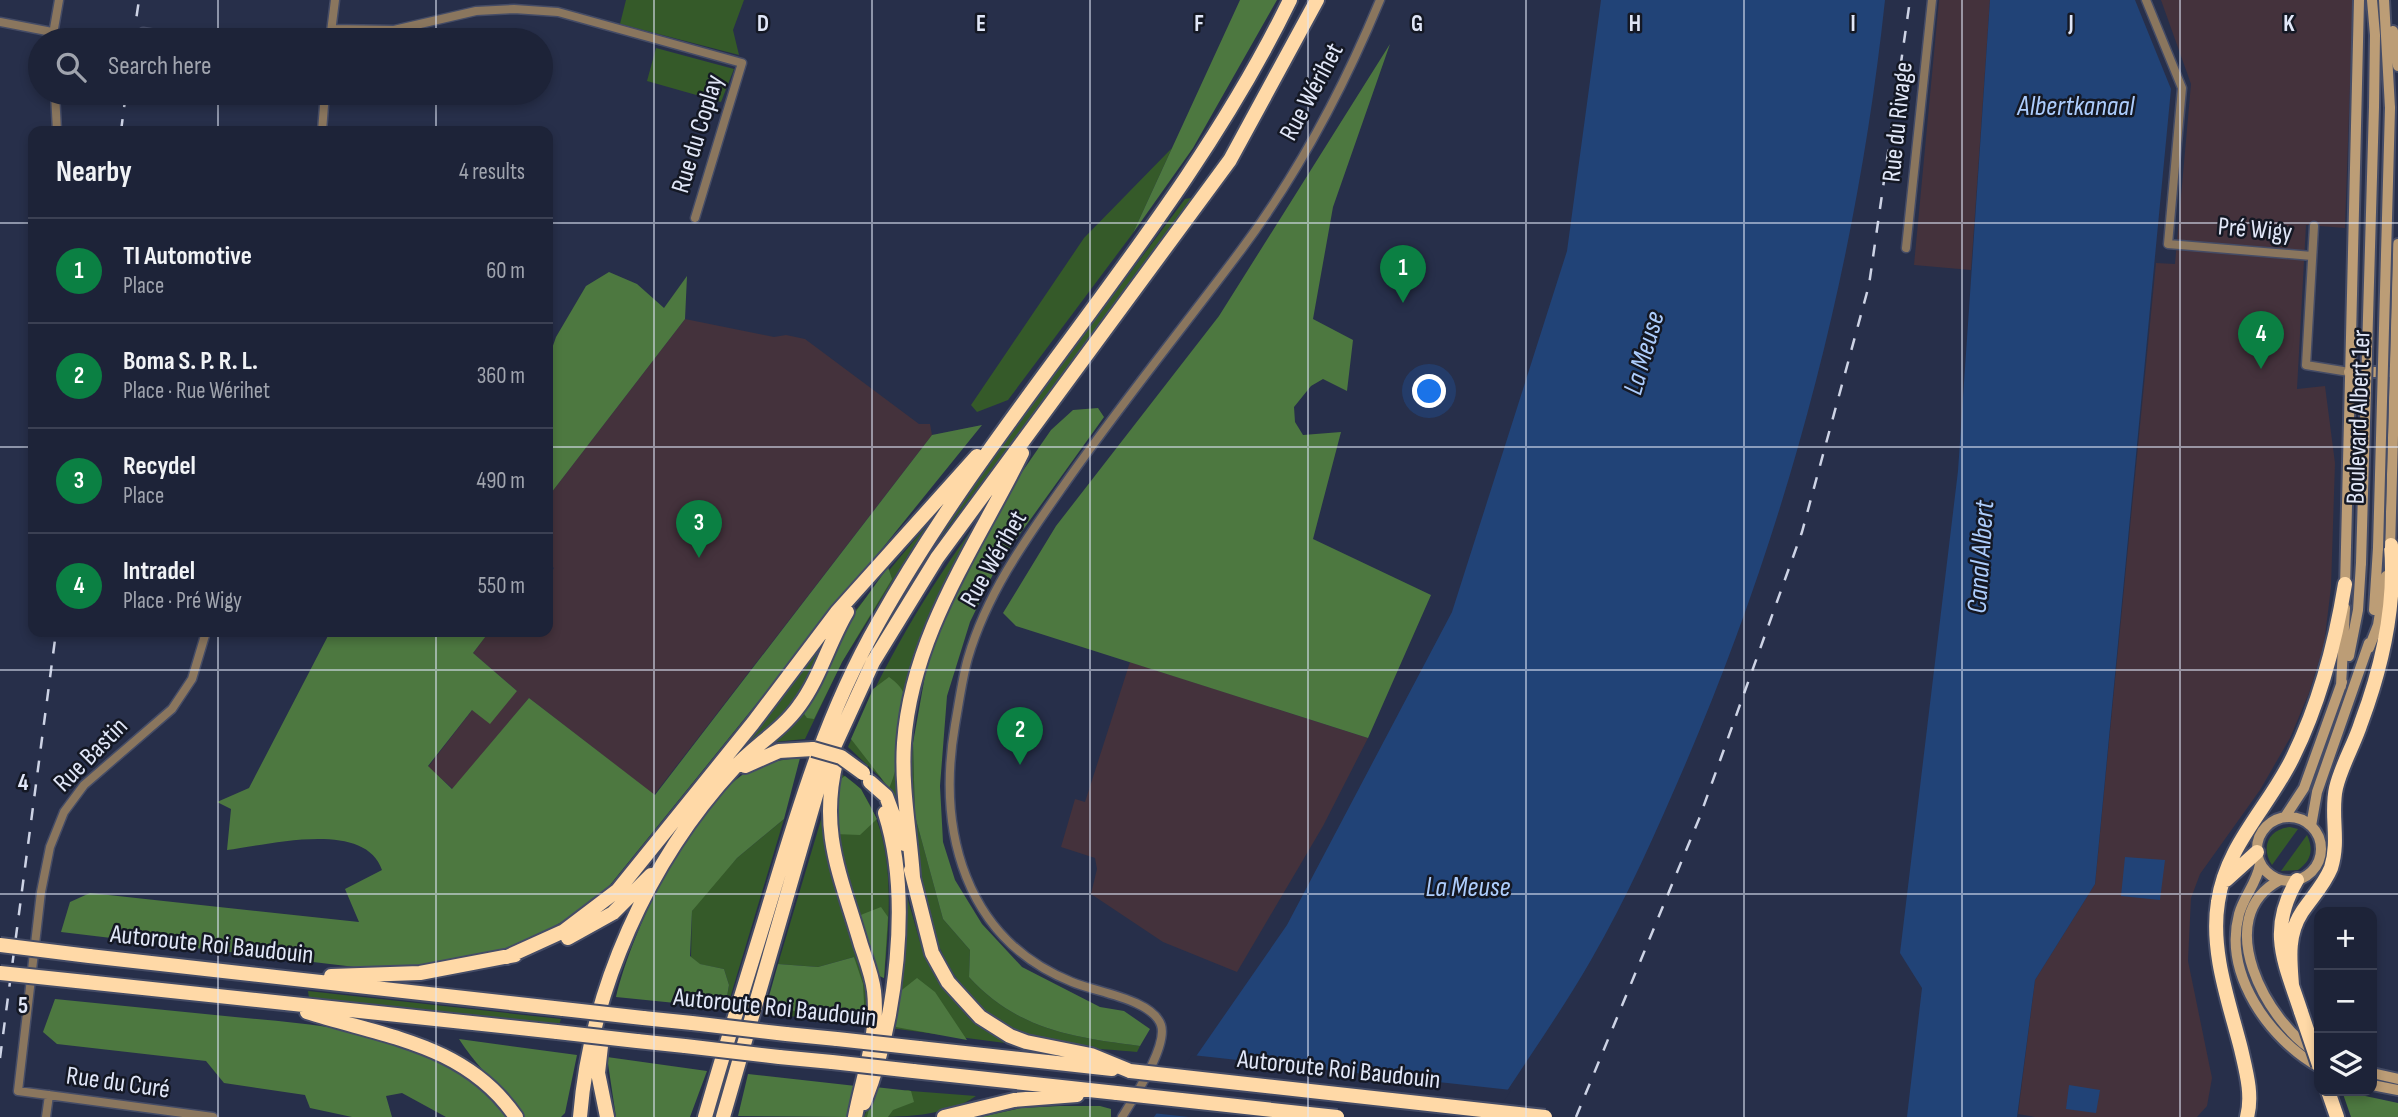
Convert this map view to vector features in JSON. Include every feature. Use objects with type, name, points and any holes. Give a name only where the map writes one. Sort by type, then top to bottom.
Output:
[{"type":"highway","points":[[705,1117],[808,777],[835,708],[879,620],[946,512],[1008,423],[1158,222],[1248,80],[1290,0]]},
{"type":"highway","points":[[723,1117],[812,807],[849,709],[919,584],[1230,160],[1317,0]]},
{"type":"highway","points":[[913,877],[904,744],[919,665],[944,598],[1040,417]]},
{"type":"highway","points":[[507,957],[564,931],[618,890],[754,723],[837,612],[1008,423]]},
{"type":"highway","points":[[2292,985],[2291,936],[2301,914],[2331,867],[2337,833],[2335,791],[2365,713],[2381,658],[2390,606],[2384,546]]},
{"type":"highway","points":[[2247,1117],[2248,1077],[2218,954],[2217,908],[2234,850],[2292,759],[2319,698],[2332,655],[2345,584]]},
{"type":"highway","points":[[279,977],[420,973],[538,949],[601,921],[631,899],[667,859],[710,797],[734,768],[798,708],[862,586]]},
{"type":"highway","points":[[849,709],[832,778],[828,814],[833,850],[874,993],[873,1039],[857,1117]]},
{"type":"highway","points":[[710,797],[754,761],[792,748],[833,754],[867,778],[886,796],[899,827],[927,939],[940,968],[963,1000],[980,1017],[1010,1036],[1026,1042],[1091,1055],[1130,1071]]},
{"type":"highway","points":[[857,1117],[870,1088],[889,1012],[897,923],[893,843],[880,799],[867,778]]},
{"type":"highway","points":[[2223,884],[2258,858]]},
{"type":"highway","points":[[580,1117],[590,1050],[604,995],[618,957],[667,859]]},
{"type":"highway","points":[[2297,880],[2284,912],[2280,934],[2282,960],[2314,1051]]},
{"type":"highway","name":"Autoroute Roi Baudouin","points":[[0,946],[1545,1117]]},
{"type":"highway","points":[[607,1117],[599,1085],[598,1061],[618,957]]},
{"type":"highway","name":"Autoroute Roi Baudouin","points":[[0,973],[1337,1117]]},
{"type":"highway","points":[[281,1003],[338,1021],[393,1034],[444,1054],[484,1081],[516,1117]]},
{"type":"highway","points":[[944,1117],[1014,1100],[1117,1093]]},
{"type":"main road","points":[[2341,686],[2359,0]]},
{"type":"main road","name":"Boulevard Albert 1er","points":[[2314,1062],[2277,1035],[2259,1010],[2244,979],[2237,950],[2237,923],[2258,858],[2259,838],[2266,826],[2285,817],[2304,788],[2341,686],[2357,618],[2361,563],[2374,107],[2375,35],[2372,0]]},
{"type":"main road","points":[[2384,0],[2398,66]]},
{"type":"main road","name":"Boulevard Albert 1er","points":[[2297,880],[2311,872],[2320,857],[2319,840],[2311,826],[2317,792],[2369,648],[2384,546],[2390,108],[2384,0]]},
{"type":"main road","points":[[2384,546],[2397,373],[2398,244]]},
{"type":"main road","points":[[2349,372],[2397,373]]},
{"type":"main road","points":[[2285,817],[2299,819],[2311,826]]},
{"type":"main road","points":[[2258,858],[2280,880]]},
{"type":"main road","points":[[2297,880],[2280,880],[2260,894],[2254,905],[2248,936],[2250,957],[2260,989],[2276,1016],[2299,1041],[2314,1051]]},
{"type":"main road","points":[[2377,1074],[2398,1079]]},
{"type":"main road","points":[[2377,1086],[2398,1090]]},
{"type":"street","points":[[54,28],[59,0]]},
{"type":"street","points":[[331,28],[335,0]]},
{"type":"street","name":"Rue Wérihet","points":[[1122,1117],[1160,1049],[1163,1033],[1160,1021],[1141,1005],[1071,982],[1015,947],[982,909],[961,865],[951,814],[950,787],[954,732],[968,657],[987,612],[1019,550],[1125,399],[1243,247],[1301,158],[1340,86],[1380,0]]},
{"type":"street","name":"Rue du Rivage","points":[[1906,248],[1932,0]]},
{"type":"street","name":"Pré Wigy","points":[[2146,0],[2182,88],[2168,244],[2312,256],[2306,365],[2349,372]]},
{"type":"street","name":"Rue du Coplay","points":[[403,28],[476,11],[514,9],[558,12],[742,63],[695,218]]},
{"type":"street","points":[[0,22],[28,30]]},
{"type":"street","points":[[56,105],[57,126]]},
{"type":"street","points":[[323,126],[325,105]]},
{"type":"street","points":[[2312,256],[2314,226]]},
{"type":"street","name":"Rue Bastin","points":[[18,1091],[41,892],[50,847],[60,824],[84,785],[172,709],[192,679],[205,637]]},
{"type":"street","name":"Rue du Curé","points":[[18,1091],[140,1112],[213,1117]]},
{"type":"street","points":[[46,1117],[49,1095]]},
{"type":"shaded area","points":[[1939,0],[1990,0],[1971,270],[1914,265]]},
{"type":"shaded area","points":[[2161,0],[2353,0],[2345,228],[2306,225],[2297,389],[2325,386],[2335,463],[2331,587],[2324,645],[2309,693],[2290,738],[2260,790],[2200,874],[2191,898],[2188,961],[2212,1078],[2207,1106],[2197,1117],[2035,1117],[2018,1114],[2035,980],[2095,884],[2156,263],[2175,264],[2191,84]]},
{"type":"shaded area","points":[[685,319],[774,337],[786,335],[805,339],[919,424],[930,424],[932,435],[654,795],[529,698],[453,789],[428,767],[473,709],[517,691],[473,653],[485,637],[553,637],[553,491]]},
{"type":"shaded area","points":[[1130,662],[1368,738],[1323,826],[1237,972],[1163,942],[1091,894],[1097,869],[1095,858],[1061,847],[1075,799],[1085,802]]},
{"type":"green space","points":[[626,0],[744,0],[733,30],[739,55],[620,24]]},
{"type":"green space","points":[[1240,0],[1277,0],[1193,148],[1133,233]]},
{"type":"green space","points":[[1390,44],[1333,207],[1313,319],[1353,340],[1347,391],[1323,379],[1311,386],[1294,407],[1295,422],[1303,435],[1341,432],[1313,539],[1431,595],[1368,738],[1016,626],[1003,613],[1056,526],[1219,316]]},
{"type":"green space","points":[[656,48],[734,69],[721,102],[647,81]]},
{"type":"green space","points":[[1172,148],[1133,233],[1008,400],[977,412],[971,405],[1084,238]]},
{"type":"green space","points":[[1196,197],[934,546],[986,466],[1185,199]]},
{"type":"green space","points":[[609,272],[637,284],[664,308],[687,276],[685,319],[553,491],[553,346],[586,286]]},
{"type":"green space","points":[[1098,408],[1104,417],[997,566],[970,622],[947,696],[940,786],[943,842],[955,880],[982,924],[1022,967],[1100,1007],[1124,1011],[1150,1029],[1140,1046],[1069,1034],[1027,1020],[988,995],[969,977],[970,950],[943,919],[915,816],[913,743],[926,670],[942,623],[1022,472],[1051,430],[1073,410]]},
{"type":"green space","points":[[982,425],[610,885],[557,925],[529,939],[469,959],[405,968],[372,969],[61,932],[70,902],[90,893],[359,922],[345,889],[382,870],[372,854],[356,845],[336,840],[314,839],[227,850],[231,809],[217,802],[249,788],[327,637],[485,637],[473,653],[517,691],[490,724],[472,710],[428,766],[452,789],[529,698],[655,795],[932,435]]},
{"type":"green space","points":[[980,518],[945,588],[918,657],[902,729],[898,808],[881,778],[848,747],[907,629]]},
{"type":"green space","points":[[927,525],[842,662],[805,739],[774,742],[855,611]]},
{"type":"green space","points":[[888,567],[892,579],[842,662],[814,719],[807,718],[802,711],[844,628]]},
{"type":"green space","points":[[824,643],[792,706],[716,777]]},
{"type":"green space","points":[[889,677],[903,692],[905,707],[898,758],[889,788],[851,739],[873,689]]},
{"type":"green space","points":[[913,743],[915,816],[943,919],[970,950],[969,977],[988,995],[1027,1020],[1069,1034],[1140,1046],[1137,1052],[1076,1047],[1031,1037],[984,1010],[958,980],[939,945],[925,906],[916,864],[912,822]]},
{"type":"green space","points":[[800,758],[784,819],[737,858],[692,911],[690,956],[700,964],[724,969],[729,985],[725,1008],[616,997],[635,938],[667,870],[708,809],[730,785],[753,768],[770,762]]},
{"type":"green space","points":[[837,771],[860,789],[881,834],[886,858],[889,907],[884,978],[875,974],[836,841]]},
{"type":"green space","points":[[845,776],[861,789],[877,819],[860,835],[835,834],[835,783]]},
{"type":"green space","points":[[823,813],[825,844],[867,983],[870,1026],[765,1013],[766,1007],[865,1020],[854,957],[818,967],[778,964]]},
{"type":"green space","points":[[784,819],[725,1008],[729,985],[724,969],[699,964],[691,957],[692,911],[699,899],[737,858]]},
{"type":"green space","points":[[2290,827],[2298,829],[2272,865],[2267,852],[2269,840],[2277,831]]},
{"type":"green space","points":[[2307,835],[2311,850],[2306,863],[2298,870],[2281,871]]},
{"type":"green space","points":[[901,875],[920,942],[933,972],[966,1015],[1005,1043],[890,1028]]},
{"type":"green space","points":[[881,907],[888,917],[884,978],[875,974],[858,916]]},
{"type":"green space","points":[[854,957],[863,984],[865,1021],[766,1007],[778,964],[818,967]]},
{"type":"green space","points":[[917,978],[935,992],[967,1040],[896,1027],[898,993]]},
{"type":"green space","points":[[308,991],[561,1019],[559,1025],[309,998]]},
{"type":"green space","points":[[55,999],[309,1024],[382,1038],[428,1054],[450,1066],[481,1088],[506,1117],[446,1117],[402,1093],[386,1096],[392,1117],[352,1117],[310,1108],[305,1095],[224,1083],[206,1061],[57,1044],[43,1032]]},
{"type":"green space","points":[[459,1039],[577,1055],[565,1113],[561,1117],[524,1117]]},
{"type":"green space","points":[[607,1057],[707,1071],[690,1117],[616,1117]]},
{"type":"green space","points":[[748,1074],[856,1086],[848,1117],[738,1116]]},
{"type":"green space","points":[[875,1087],[911,1091],[914,1102],[893,1110],[888,1117],[867,1117]]},
{"type":"green space","points":[[908,1090],[976,1096],[937,1112],[864,1117],[871,1100]]},
{"type":"green space","points":[[2344,1096],[2365,1096],[2398,1103],[2398,1117],[2351,1117]]},
{"type":"green space","points":[[1100,1106],[1111,1109],[1111,1117],[980,1117],[1021,1108]]},
{"type":"water","name":"La Meuse","points":[[1601,0],[1885,0],[1857,196],[1814,390],[1787,486],[1722,673],[1685,765],[1617,913],[1567,1000],[1490,1117],[1154,1117],[1287,925],[1452,612],[1567,251]]},
{"type":"water","name":"Albertkanaal","points":[[1990,0],[2135,0],[2171,89],[2095,884],[2035,980],[2017,1117],[1907,1117],[1922,988],[1900,953],[1958,471]]},
{"type":"water","points":[[2125,857],[2165,860],[2160,900],[2121,896]]},
{"type":"water","points":[[2069,1085],[2100,1090],[2096,1113],[2066,1109]]},
{"type":"pier","points":[[1192,1055],[1511,1090],[1494,1117],[1189,1117],[1152,1113]]},
{"type":"railway","points":[[135,28],[139,0]]},
{"type":"railway","points":[[1576,1117],[1699,819],[1802,532],[1869,285],[1910,0]]},
{"type":"railway","points":[[122,126],[124,105]]},
{"type":"railway","points":[[0,1058],[55,637]]},
{"type":"place","name":"TI Automotive","points":[[1403,303]]},
{"type":"place","name":"Intradel","points":[[2261,369]]},
{"type":"place","name":"Recydel","points":[[699,558]]},
{"type":"place","name":"Boma S. P. R. L.","points":[[1020,765]]},
{"type":"water label","name":"Canal Albert","points":[[1981,557]]}]
